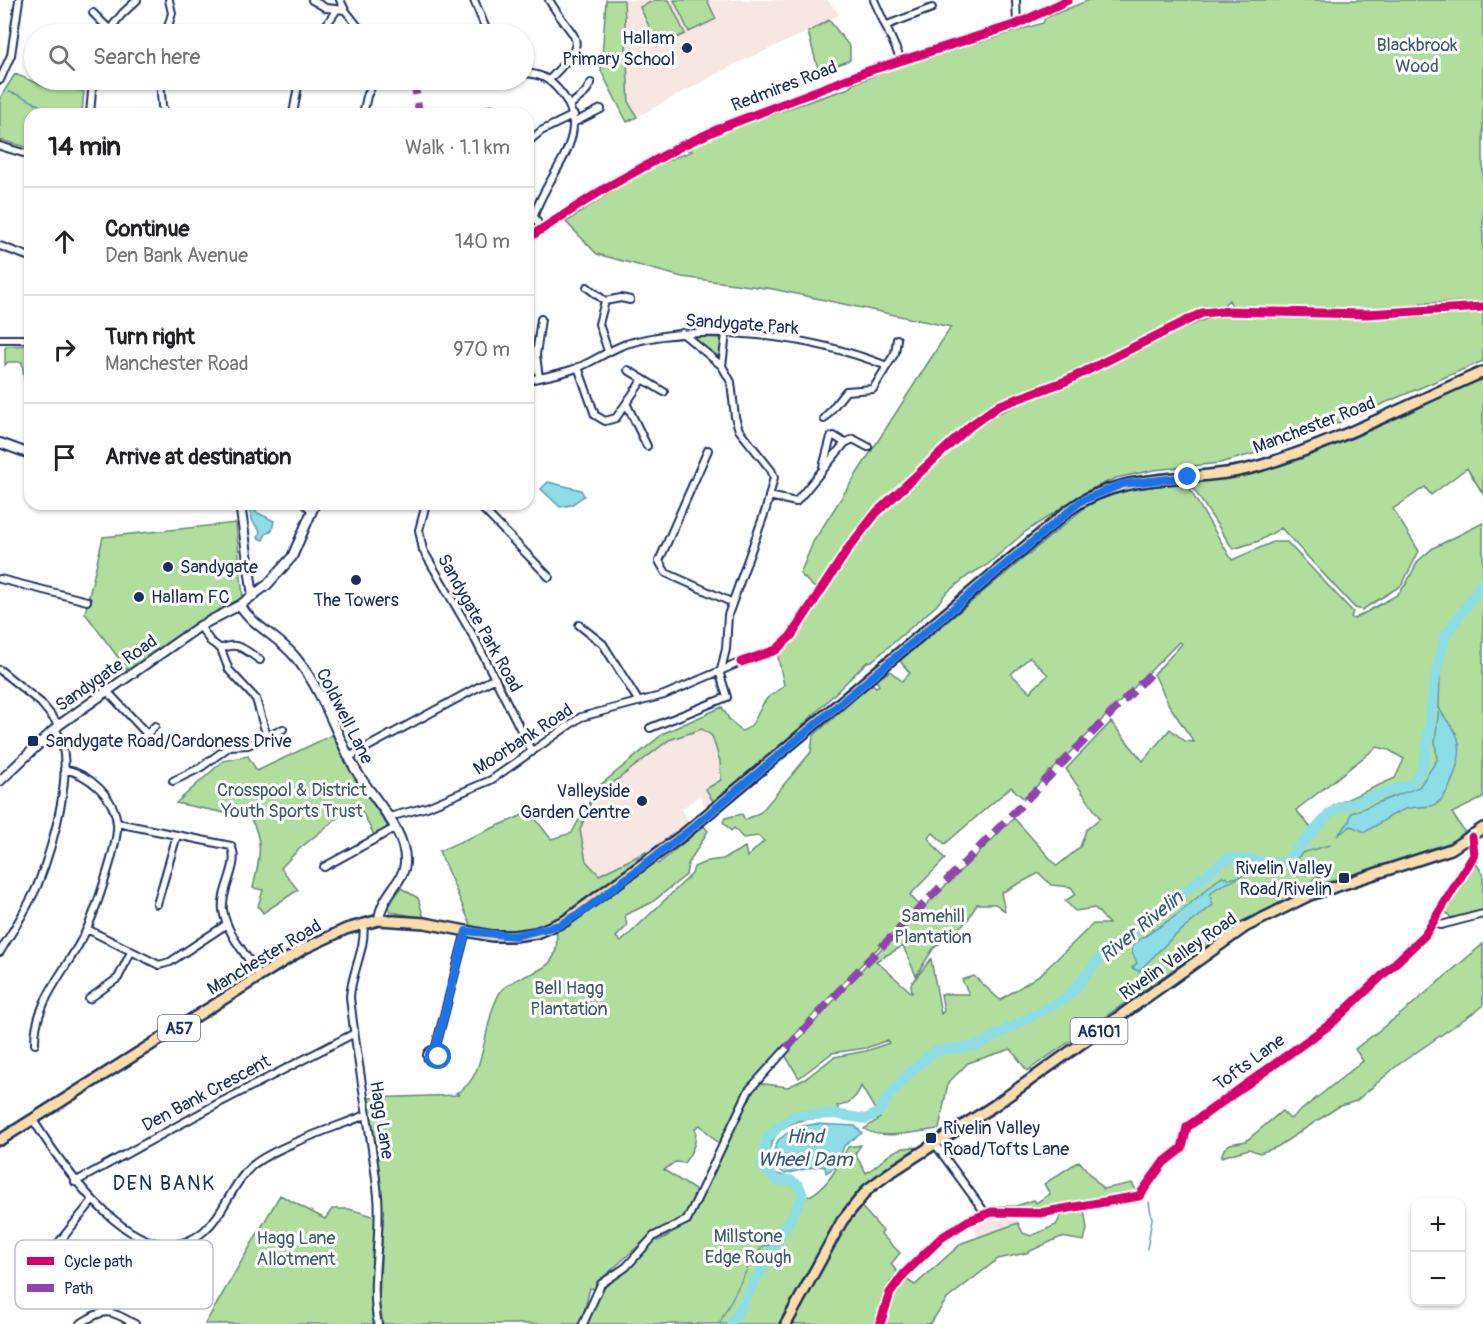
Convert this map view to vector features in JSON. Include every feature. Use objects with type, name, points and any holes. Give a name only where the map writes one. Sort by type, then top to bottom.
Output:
[{"type":"main road","name":"Manchester Road","points":[[0,1140],[324,937],[363,923],[379,920],[425,923],[466,931],[514,936],[560,925],[582,912],[687,832],[1081,501],[1122,484],[1258,466],[1317,445],[1483,372]]},
{"type":"main road","name":"Rivelin Valley Road","points":[[786,1324],[833,1237],[855,1203],[881,1178],[995,1105],[1245,927],[1303,898],[1441,853],[1472,837],[1483,828]]},
{"type":"street","points":[[0,80],[11,55],[19,0]]},
{"type":"street","points":[[115,24],[137,0]]},
{"type":"street","points":[[169,0],[172,13],[169,24]]},
{"type":"street","points":[[312,0],[336,11],[345,10]]},
{"type":"street","points":[[340,0],[356,24]]},
{"type":"street","points":[[474,0],[484,24]]},
{"type":"street","points":[[549,0],[574,34],[576,45],[573,55],[549,79]]},
{"type":"street","points":[[874,0],[887,24],[901,60]]},
{"type":"street","points":[[1017,0],[1017,24]]},
{"type":"street","name":"Redmires Road","points":[[534,234],[603,189],[690,142],[725,126],[901,60],[1017,24],[1068,0]]},
{"type":"street","points":[[887,24],[932,8]]},
{"type":"street","points":[[327,24],[336,11]]},
{"type":"street","points":[[93,13],[102,24]]},
{"type":"street","points":[[534,74],[549,79],[570,105],[575,118],[563,156],[534,216],[541,229]]},
{"type":"street","points":[[570,105],[585,93],[591,83]]},
{"type":"street","points":[[91,108],[92,90]]},
{"type":"street","points":[[161,90],[163,108]]},
{"type":"street","points":[[294,108],[297,90]]},
{"type":"street","points":[[364,108],[370,90]]},
{"type":"street","points":[[534,137],[541,131],[601,109]]},
{"type":"street","points":[[0,146],[24,153]]},
{"type":"street","points":[[0,246],[24,255]]},
{"type":"street","points":[[587,287],[605,302]]},
{"type":"street","points":[[605,302],[621,298],[630,300]]},
{"type":"street","points":[[605,302],[599,332],[608,351]]},
{"type":"street","points":[[539,378],[536,355],[541,319]]},
{"type":"street","points":[[650,728],[727,697],[721,671],[731,602],[762,522],[773,474],[739,430],[735,417],[731,382],[722,366],[682,333]]},
{"type":"street","name":"Sandygate Park","points":[[534,379],[578,367],[608,351],[643,340],[682,333],[726,334],[828,346],[887,366]]},
{"type":"street","points":[[722,366],[726,334]]},
{"type":"street","points":[[0,339],[24,339]]},
{"type":"street","points":[[824,419],[846,391],[873,389],[895,353],[897,339]]},
{"type":"street","points":[[578,367],[598,418],[604,421],[612,420],[627,405],[642,379]]},
{"type":"street","points":[[628,370],[664,392]]},
{"type":"street","points":[[627,405],[647,446]]},
{"type":"street","points":[[823,469],[829,439],[834,436],[845,443]]},
{"type":"street","points":[[769,496],[796,502],[845,443],[853,439],[868,447]]},
{"type":"street","points":[[0,443],[24,452]]},
{"type":"street","points":[[708,450],[659,561],[666,573],[731,602]]},
{"type":"street","points":[[241,510],[253,596]]},
{"type":"street","points":[[240,605],[281,571],[292,557],[312,510]]},
{"type":"street","name":"Sandygate Park Road","points":[[424,510],[419,530],[423,550],[495,678],[532,753]]},
{"type":"street","points":[[484,510],[549,577]]},
{"type":"street","points":[[0,579],[87,601]]},
{"type":"street","name":"Sandygate Road","points":[[0,781],[57,727],[200,626],[240,605]]},
{"type":"street","name":"Coldwell Lane","points":[[240,605],[249,617],[282,642],[313,680],[363,783],[395,828],[403,850],[404,869],[383,902],[379,920]]},
{"type":"street","points":[[579,625],[603,644],[639,702]]},
{"type":"street","points":[[200,626],[210,641],[220,649],[229,670],[256,699],[267,737]]},
{"type":"street","points":[[220,649],[233,644],[260,660]]},
{"type":"street","name":"Moorbank Road","points":[[389,817],[427,807],[473,788],[508,770],[572,721],[664,695],[741,662]]},
{"type":"street","points":[[0,952],[38,884],[58,814],[64,768],[64,747],[57,727],[41,704],[1,672]]},
{"type":"street","points":[[350,758],[495,678]]},
{"type":"street","points":[[107,691],[147,734]]},
{"type":"street","points":[[141,739],[155,726]]},
{"type":"street","points":[[173,781],[202,770],[230,746],[248,745],[283,729]]},
{"type":"street","points":[[35,1044],[34,1027],[39,1011],[87,929],[106,871],[117,823],[107,800],[96,786],[85,776],[64,768]]},
{"type":"street","points":[[117,823],[231,846],[235,855],[224,891],[223,912],[226,924],[260,976]]},
{"type":"street","points":[[324,867],[395,828]]},
{"type":"street","points":[[157,904],[177,835]]},
{"type":"street","name":"Tofts Lane","points":[[986,1214],[998,1211],[1040,1213],[1139,1196],[1163,1162],[1182,1148],[1187,1127],[1332,1023],[1416,944],[1432,923],[1474,855],[1472,837]]},
{"type":"street","points":[[1432,923],[1441,925],[1483,914]]},
{"type":"street","name":"Hagg Lane","points":[[363,923],[363,938],[350,988],[379,1218],[375,1308],[378,1324]]},
{"type":"street","points":[[87,929],[154,964],[166,964],[226,924]]},
{"type":"street","points":[[435,1050],[466,931]]},
{"type":"street","points":[[88,999],[118,978],[131,952]]},
{"type":"street","name":"Den Bank Crescent","points":[[75,1182],[219,1103],[354,1034]]},
{"type":"street","points":[[583,1324],[601,1284],[626,1267],[654,1236],[687,1220],[749,1090],[787,1048]]},
{"type":"street","points":[[188,1240],[211,1224],[238,1181],[256,1163],[366,1115]]},
{"type":"street","points":[[33,1120],[75,1182],[93,1200],[124,1227],[154,1240]]},
{"type":"street","points":[[880,1324],[890,1293],[904,1274],[941,1238],[986,1214],[935,1144]]},
{"type":"street","points":[[61,1240],[93,1200]]},
{"type":"street","points":[[80,1324],[99,1311],[106,1311],[135,1324]]},
{"type":"shaded area","name":"Hallam Primary School","points":[[606,0],[827,0],[839,14],[808,32],[735,64],[627,122],[601,71]]},
{"type":"shaded area","name":"Valleyside Garden Centre","points":[[702,729],[712,735],[720,761],[721,780],[706,789],[714,803],[706,809],[700,795],[682,809],[689,823],[650,856],[646,852],[599,875],[586,861],[580,830],[592,799],[669,740]]},
{"type":"shaded area","points":[[1005,1213],[1019,1214],[1018,1223],[977,1237],[973,1223]]},
{"type":"green space","points":[[606,0],[624,0],[629,103],[637,117],[627,122],[601,71]]},
{"type":"green space","points":[[655,0],[669,0],[685,34],[658,46],[640,7]]},
{"type":"green space","points":[[674,0],[707,0],[716,19],[689,32]]},
{"type":"green space","points":[[1089,0],[1483,0],[1483,302],[1420,303],[1407,308],[1359,311],[1232,306],[1229,300],[1222,307],[1202,309],[1084,369],[984,413],[987,418],[1085,376],[1110,360],[1213,316],[1411,315],[1483,311],[1483,361],[1289,444],[1220,463],[1154,470],[1116,478],[1087,491],[1025,532],[987,565],[969,575],[945,594],[937,605],[872,661],[867,662],[801,727],[714,803],[706,789],[721,780],[720,761],[712,736],[702,729],[669,740],[592,799],[580,830],[586,861],[599,875],[646,852],[658,864],[704,826],[708,831],[688,864],[686,875],[651,903],[625,915],[627,926],[616,937],[621,942],[692,874],[694,867],[708,861],[723,859],[745,847],[747,857],[764,841],[758,836],[743,838],[734,828],[731,831],[723,822],[725,818],[742,814],[745,820],[761,812],[811,752],[813,736],[872,684],[876,687],[879,685],[876,681],[890,671],[902,681],[910,673],[900,661],[1089,504],[1126,490],[1258,473],[1483,379],[1483,494],[1467,468],[1431,495],[1425,487],[1393,509],[1419,551],[1402,585],[1362,610],[1355,608],[1281,528],[1259,541],[1233,549],[1193,488],[1190,490],[1232,560],[1273,542],[1287,542],[1353,612],[1351,617],[1354,619],[1397,595],[1406,584],[1418,561],[1433,548],[1483,523],[1483,798],[1452,813],[1467,836],[1450,846],[1326,887],[1321,886],[1323,880],[1316,876],[1313,880],[1313,891],[1242,922],[1027,1071],[1011,1049],[968,1063],[948,1083],[939,1129],[890,1135],[872,1133],[864,1129],[880,1118],[861,1086],[852,1100],[837,1106],[843,1118],[801,1120],[788,1125],[771,1143],[770,1166],[774,1173],[791,1178],[801,1199],[810,1196],[824,1185],[835,1171],[848,1147],[861,1145],[855,1154],[866,1173],[896,1151],[910,1147],[920,1148],[895,1163],[845,1207],[778,1324],[585,1324],[602,1286],[654,1240],[658,1241],[669,1235],[667,1233],[688,1222],[750,1092],[758,1083],[788,1087],[805,1079],[834,1057],[866,1051],[889,1043],[888,1040],[866,1048],[832,1053],[799,1078],[785,1055],[873,957],[1014,818],[1057,866],[1080,847],[1086,830],[1100,818],[1066,769],[1111,722],[1143,761],[1170,729],[1185,741],[1194,742],[1169,705],[1154,674],[1182,644],[1179,642],[1024,799],[1011,787],[945,844],[933,833],[928,838],[945,859],[910,895],[920,906],[832,994],[745,1090],[720,1145],[700,1125],[695,1128],[695,1142],[687,1159],[684,1163],[675,1162],[664,1170],[698,1192],[682,1218],[645,1240],[598,1282],[594,1289],[590,1288],[581,1324],[383,1324],[379,1300],[383,1220],[368,1098],[460,1095],[456,1093],[474,1076],[490,1017],[501,991],[516,980],[545,967],[554,956],[556,948],[556,924],[515,932],[473,930],[439,851],[530,812],[551,839],[572,833],[590,802],[593,791],[664,733],[722,707],[729,719],[741,731],[750,726],[765,701],[784,685],[777,653],[790,640],[822,595],[800,574],[813,542],[951,327],[773,289],[682,277],[597,254],[566,222],[643,173],[693,151],[685,150],[731,128],[849,88],[853,84],[891,69],[1043,23],[1045,18]],"holes":[[[1030,657],[1048,675],[1030,692],[1011,674]],[[1377,747],[1389,750],[1404,759],[1395,778],[1334,805],[1312,829],[1296,810]],[[1039,873],[1051,885],[1071,887],[1076,894],[1065,901],[1075,911],[1095,908],[1109,924],[1093,924],[1041,974],[1000,1000],[974,976],[962,980],[969,994],[941,994],[944,1011],[941,1014],[931,959],[911,984],[912,993],[876,961],[903,946],[916,976],[933,949],[967,921],[977,904],[995,904],[1005,911],[1001,893]]]},
{"type":"green space","points":[[829,20],[850,47],[850,60],[819,73],[808,32]]},
{"type":"green space","points":[[15,74],[24,78],[24,90],[84,91],[83,108],[24,108],[24,146],[0,140],[0,98]]},
{"type":"green space","points":[[697,337],[720,338],[722,340],[720,357],[696,341]]},
{"type":"green space","points":[[24,345],[24,378],[22,362],[8,362],[5,365],[7,346]]},
{"type":"green space","name":"Sandygate","points":[[236,523],[243,598],[183,633],[128,671],[85,613],[103,537]]},
{"type":"green space","name":"Crosspool & District Youth Sports Trust","points":[[334,734],[356,779],[387,825],[386,829],[374,835],[357,802],[298,850],[281,868],[298,890],[263,913],[258,906],[263,890],[253,888],[259,860],[259,843],[250,818],[176,803],[223,761],[248,756],[257,771]]},
{"type":"green space","points":[[1475,862],[1483,874],[1483,910],[1451,918],[1444,910]]},
{"type":"green space","points":[[401,888],[418,898],[424,918],[391,912],[388,907]]},
{"type":"green space","points":[[1483,944],[1483,1006],[1398,1065],[1356,1101],[1338,1107],[1277,1147],[1260,1153],[1249,1149],[1221,1157],[1224,1149],[1230,1144],[1246,1141],[1282,1111],[1290,1119],[1363,1061],[1355,1049],[1407,1009]]},
{"type":"green space","points":[[1079,1161],[1103,1189],[1132,1183],[1138,1193],[1038,1211],[998,1208],[998,1206],[1016,1206],[1034,1200],[1036,1203],[1050,1194],[1044,1184]]},
{"type":"green space","name":"Hagg Lane Allotment","points":[[280,1195],[325,1219],[332,1209],[349,1209],[377,1217],[372,1308],[374,1324],[205,1324]]},
{"type":"green space","points":[[859,1204],[883,1231],[881,1234],[900,1253],[891,1264],[899,1274],[890,1282],[875,1324],[790,1324],[836,1236]]},
{"type":"green space","points":[[1084,1209],[1087,1229],[1084,1241],[1061,1237],[1026,1253],[998,1259],[947,1299],[930,1324],[882,1324],[894,1292],[904,1278],[915,1285],[962,1243],[1018,1223],[1023,1233],[1031,1236],[1056,1225],[1062,1214]]},
{"type":"water","points":[[548,482],[581,490],[584,496],[571,505],[560,507],[541,489]]},
{"type":"water","points":[[249,510],[255,510],[274,521],[272,530],[263,540],[258,538],[260,531],[253,522]]},
{"type":"water","points":[[1439,707],[1456,733],[1459,743],[1456,768],[1445,795],[1434,805],[1401,811],[1365,832],[1351,826],[1337,836],[1349,822],[1351,813],[1419,787],[1437,760],[1435,742]]},
{"type":"water","points":[[1222,876],[1229,879],[1239,877],[1213,891],[1210,895],[1213,905],[1172,938],[1139,971],[1132,968],[1137,963],[1132,952],[1133,944],[1177,915]]},
{"type":"water","name":"Hind Wheel Dam","points":[[815,1124],[855,1126],[862,1133],[844,1146],[837,1166],[826,1173],[825,1167],[818,1166],[785,1174],[777,1167],[774,1159],[774,1150],[778,1140],[796,1127]]},
{"type":"waterway","points":[[9,92],[43,108]]},
{"type":"waterway","points":[[1422,307],[1483,304]]},
{"type":"waterway","name":"River Rivelin","points":[[731,1324],[803,1196],[799,1185],[790,1180],[778,1181],[762,1167],[766,1140],[780,1125],[796,1115],[835,1114],[866,1119],[879,1112],[890,1094],[906,1076],[935,1051],[977,1046],[1069,996],[1103,954],[1228,858],[1284,864],[1329,814],[1340,807],[1412,784],[1422,769],[1426,752],[1435,678],[1445,636],[1483,583]]},
{"type":"waterway","points":[[1436,672],[1440,676],[1439,707]]},
{"type":"waterway","name":"River Rivelin","points":[[1239,877],[1245,874],[1279,873],[1284,864],[1288,867],[1302,853],[1330,845]]},
{"type":"waterway","points":[[1144,920],[1153,930]]},
{"type":"waterway","points":[[1147,1249],[1152,1219],[1149,1202]]},
{"type":"waterway","points":[[719,1324],[752,1260],[763,1246],[774,1245]]},
{"type":"marked path","points":[[416,90],[418,108]]},
{"type":"marked path","points":[[787,1048],[849,980],[1152,672]]},
{"type":"cycle path","points":[[534,234],[604,189],[681,146],[725,126],[868,71],[1017,24],[1068,0]]},
{"type":"cycle path","points":[[741,662],[776,650],[791,636],[850,546],[877,512],[970,426],[998,406],[1066,381],[1202,313],[1224,311],[1366,314],[1483,307]]},
{"type":"cycle path","points":[[880,1324],[890,1293],[904,1274],[941,1238],[968,1221],[992,1212],[1040,1213],[1139,1196],[1163,1163],[1182,1148],[1187,1127],[1332,1023],[1425,935],[1474,855],[1472,837]]},
{"type":"place","name":"Hallam Primary School","points":[[687,48]]},
{"type":"place","name":"Sandygate","points":[[168,567]]},
{"type":"place","name":"The Towers","points":[[356,580]]},
{"type":"place","name":"Hallam FC","points":[[139,597]]},
{"type":"place","name":"Sandygate Road/Cardoness Drive","points":[[33,741]]},
{"type":"place","name":"Valleyside Garden Centre","points":[[642,801]]},
{"type":"place","name":"Rivelin Valley Road/Rivelin","points":[[1344,878]]},
{"type":"place","name":"Rivelin Valley Road/Tofts Lane","points":[[931,1138]]},
{"type":"district","name":"DEN BANK","points":[[164,1183]]},
{"type":"route","points":[[439,1057],[435,1050],[466,931],[492,936],[536,933],[560,925],[582,912],[687,832],[1081,501],[1093,494],[1122,484],[1188,477]]},
{"type":"park label","name":"Blackbrook Wood","points":[[1417,55]]},
{"type":"park label","name":"Samehill Plantation","points":[[933,926]]},
{"type":"park label","name":"Bell Hagg Plantation","points":[[569,998]]},
{"type":"park label","name":"Millstone Edge Rough","points":[[748,1246]]}]
